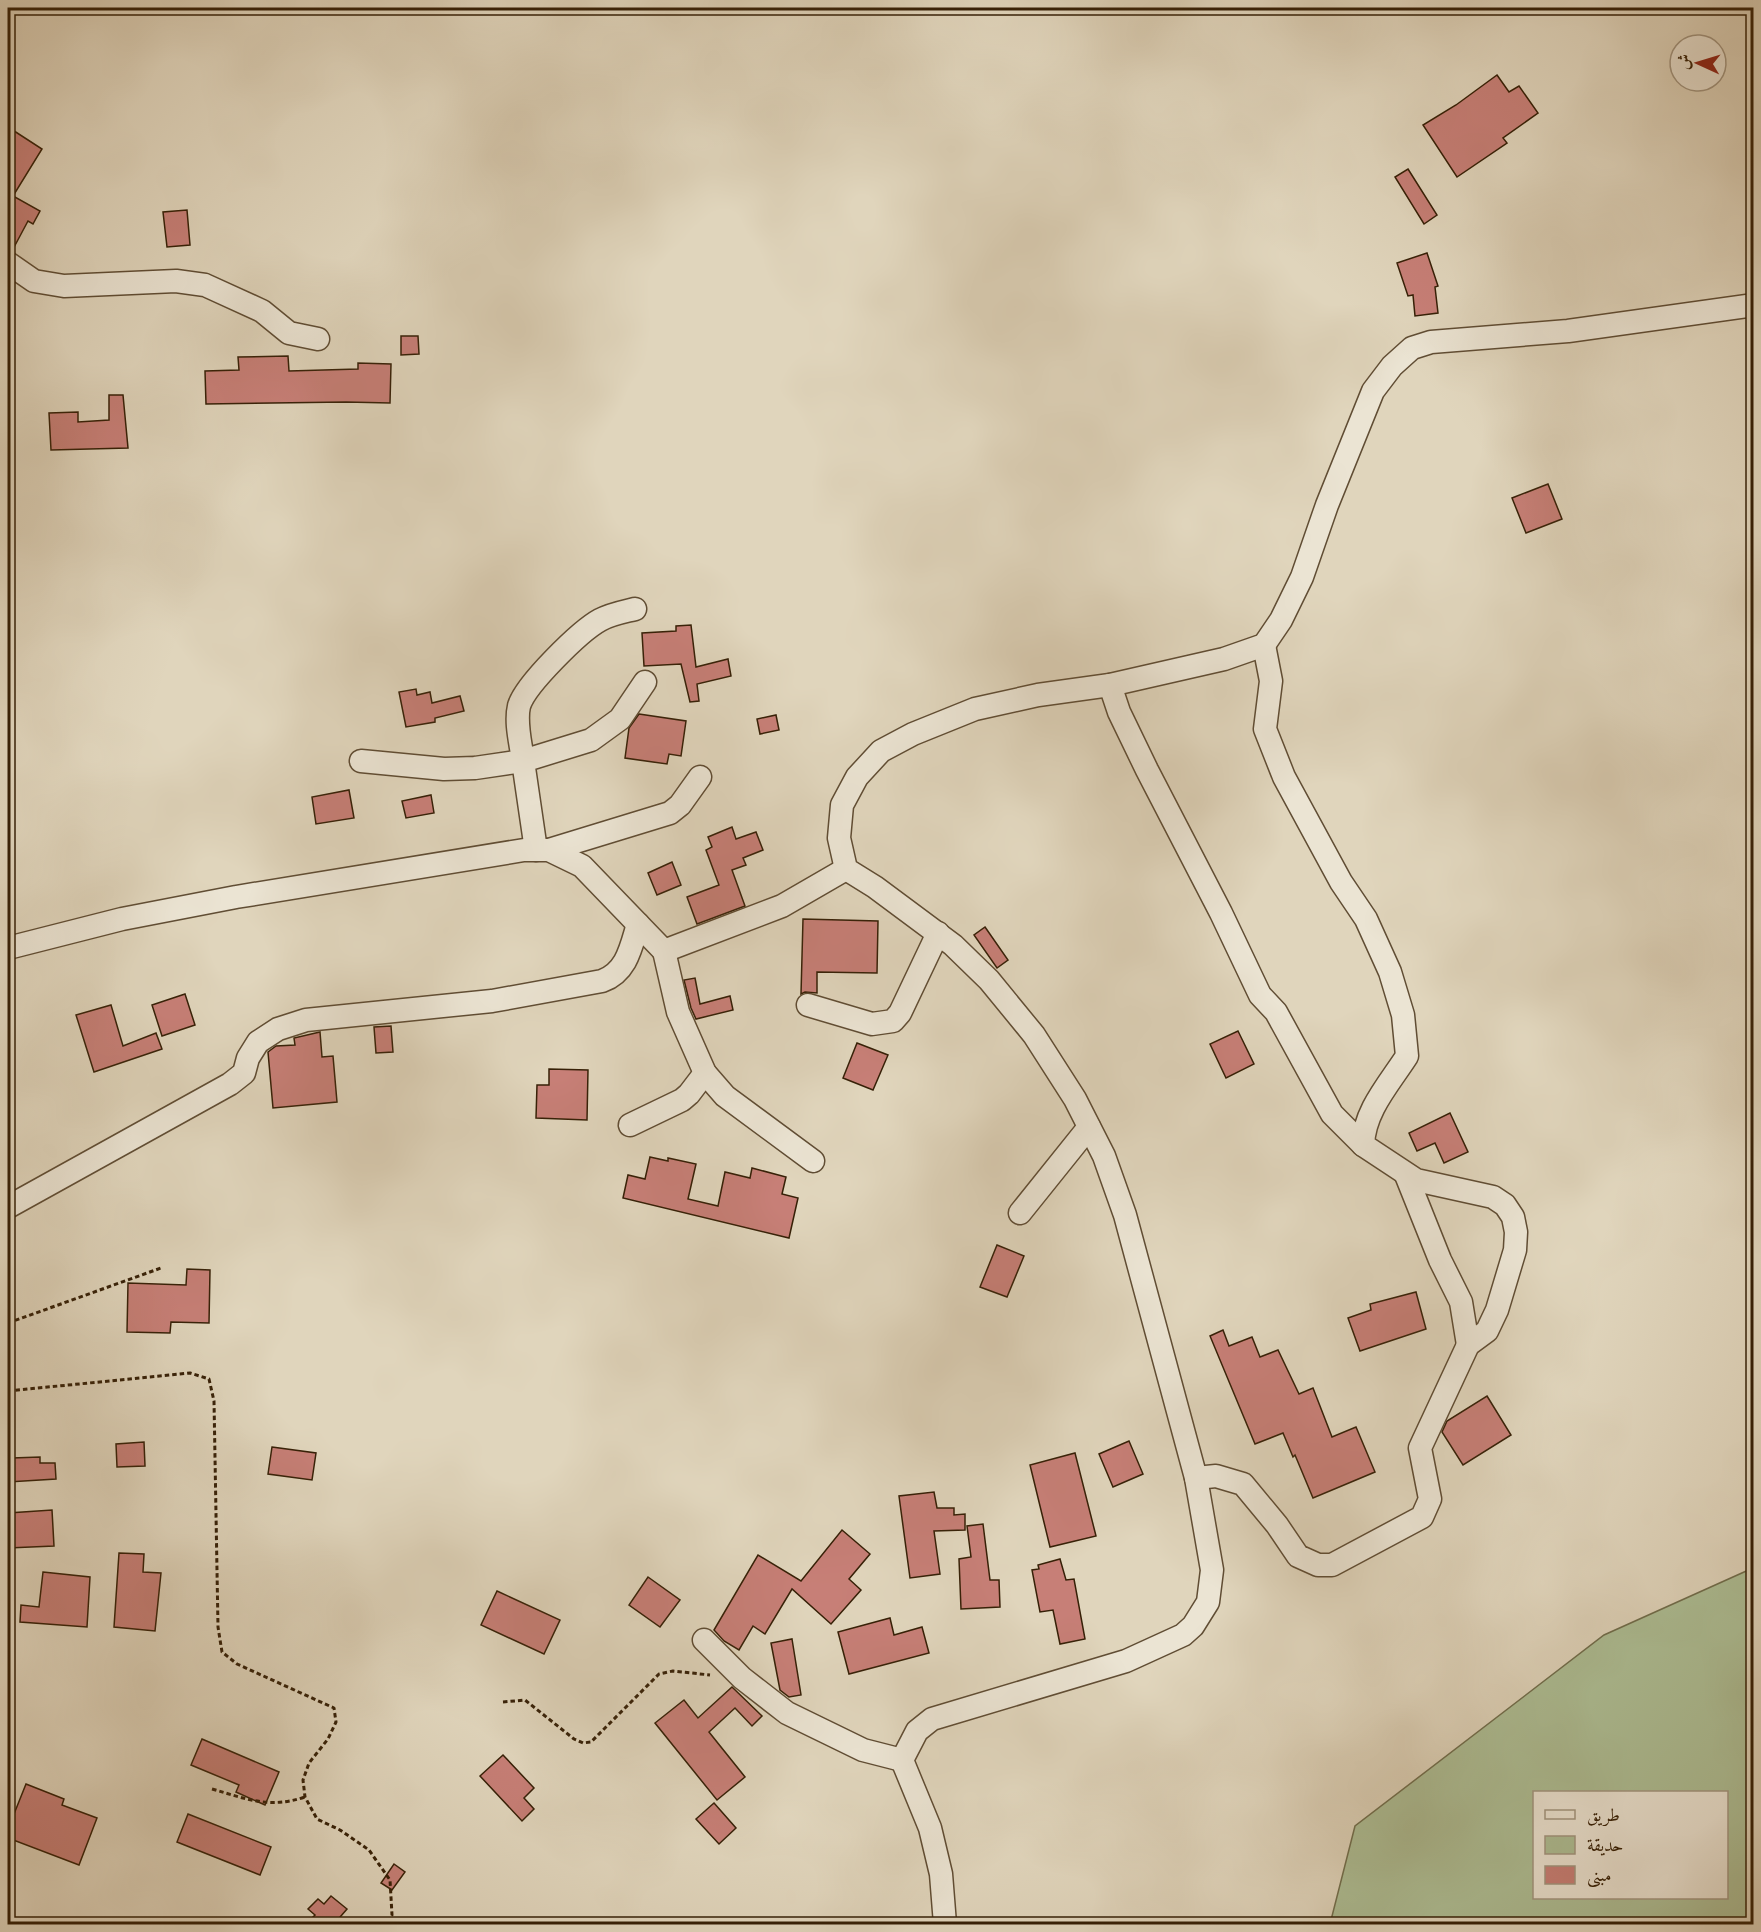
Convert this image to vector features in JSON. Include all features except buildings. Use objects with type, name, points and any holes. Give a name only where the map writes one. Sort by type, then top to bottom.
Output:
[{"type":"street","points":[[8,263],[34,281],[64,286],[176,281],[205,285],[262,311],[289,333],[318,339]]},
{"type":"street","points":[[945,1924],[940,1874],[930,1828],[902,1760],[917,1731],[932,1719],[1126,1661],[1183,1635],[1193,1626],[1208,1602],[1212,1570],[1196,1478],[1125,1215],[1104,1156],[1075,1099],[1034,1035],[989,980],[938,933],[846,869],[839,838],[842,805],[857,777],[880,751],[913,734],[975,709],[1038,695],[1110,685],[1224,659],[1264,645],[1281,620],[1302,577],[1331,495],[1373,391],[1392,366],[1412,348],[1431,342],[1568,331],[1754,305]]},
{"type":"street","points":[[542,850],[524,761],[518,717],[525,693],[592,624],[614,614],[635,609]]},
{"type":"street","points":[[1264,645],[1271,681],[1265,729],[1284,777],[1317,840],[1366,919],[1390,972],[1403,1016],[1407,1056],[1373,1107],[1365,1126],[1363,1146]]},
{"type":"street","points":[[361,761],[444,769],[475,768],[524,761],[591,740],[620,719],[645,682]]},
{"type":"street","points":[[1110,685],[1119,712],[1147,770],[1221,913],[1260,995],[1276,1012],[1332,1114],[1363,1146],[1406,1175],[1426,1184],[1484,1193],[1494,1197],[1505,1205],[1513,1217],[1516,1232],[1515,1250],[1497,1310],[1487,1331],[1468,1345],[1420,1448],[1430,1499],[1422,1516],[1332,1565],[1318,1565],[1298,1556],[1277,1525],[1243,1485],[1216,1476],[1196,1478]]},
{"type":"street","points":[[8,948],[122,919],[236,897],[505,852],[542,850],[670,813],[680,805],[700,777]]},
{"type":"street","points":[[542,850],[562,854],[582,866],[664,951],[678,1012],[705,1073],[725,1096],[813,1161]]},
{"type":"street","points":[[664,951],[782,906],[846,869]]},
{"type":"street","points":[[8,1207],[230,1084],[244,1073],[248,1058],[258,1042],[278,1029],[306,1020],[492,1001],[602,981],[611,978],[624,965],[638,924]]},
{"type":"street","points":[[808,1005],[872,1024],[893,1021],[900,1013],[938,933]]},
{"type":"street","points":[[630,1125],[682,1100],[705,1073]]},
{"type":"street","points":[[1020,1213],[1089,1127]]},
{"type":"street","points":[[1406,1175],[1440,1260],[1461,1302],[1468,1345]]},
{"type":"street","points":[[704,1640],[742,1678],[787,1713],[863,1750],[902,1760]]},
{"type":"path","points":[[8,1323],[161,1268]]},
{"type":"path","points":[[8,1391],[190,1373],[209,1379],[214,1401],[218,1627],[222,1653],[237,1664],[334,1708],[336,1722],[328,1739],[309,1763],[303,1780],[305,1797],[318,1819],[340,1830],[369,1850],[390,1880],[392,1915],[387,1924]]},
{"type":"path","points":[[503,1702],[525,1700],[574,1739],[583,1743],[591,1742],[659,1674],[673,1671],[742,1678]]},
{"type":"path","points":[[212,1789],[259,1802],[279,1804],[305,1797]]},
{"type":"green space","points":[[1753,1568],[1753,1924],[1330,1924],[1355,1826],[1604,1635]]}]
